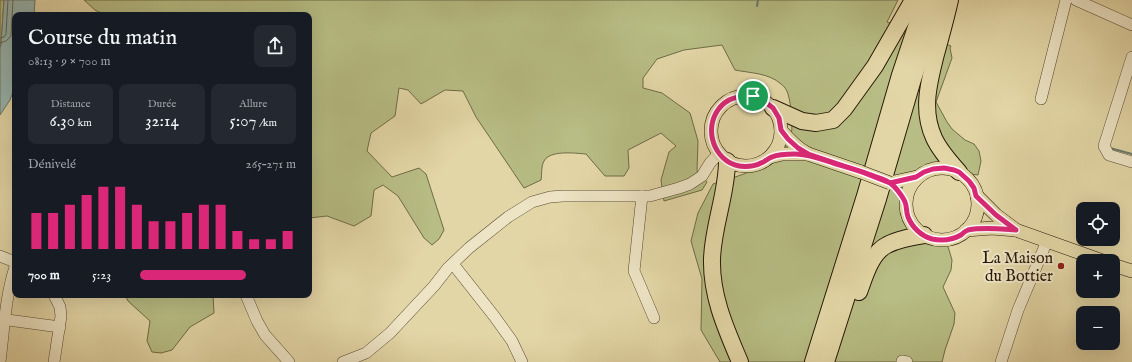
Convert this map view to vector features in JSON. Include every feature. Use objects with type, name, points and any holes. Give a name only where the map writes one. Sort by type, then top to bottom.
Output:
[{"type":"highway","points":[[773,108],[802,122],[816,123],[833,120],[844,109],[875,66],[914,0]]},
{"type":"highway","points":[[813,362],[865,196],[900,75],[925,0]]},
{"type":"highway","points":[[826,362],[878,199],[938,0]]},
{"type":"highway","points":[[950,0],[928,86],[927,105],[929,123],[934,139],[959,172]]},
{"type":"highway","points":[[723,157],[726,181],[714,239],[712,258],[713,282],[721,316],[740,362]]},
{"type":"highway","points":[[835,362],[865,275],[874,258],[886,245],[898,240],[924,235]]},
{"type":"main road","points":[[770,158],[779,145],[781,130],[779,118],[773,108],[764,101],[753,96],[741,96],[729,100],[720,108],[713,118],[711,130],[713,142],[723,157],[736,165],[745,167],[754,166],[782,154],[808,154]]},
{"type":"main road","points":[[781,130],[798,148],[808,154],[890,183],[906,203]]},
{"type":"main road","points":[[890,183],[916,177],[933,169],[944,168],[959,172],[974,188],[976,196],[977,207],[974,220],[966,230],[953,238],[938,240],[924,235],[914,227],[908,216],[906,203],[910,186],[916,177]]},
{"type":"main road","points":[[976,196],[996,215],[1016,230]]},
{"type":"main road","points":[[966,230],[992,228],[1016,230],[1083,254]]},
{"type":"main road","points":[[1120,267],[1132,271]]},
{"type":"street","points":[[1041,99],[1066,0]]},
{"type":"street","points":[[1076,0],[1132,25]]},
{"type":"street","points":[[1132,56],[1104,146],[1109,155],[1132,162]]},
{"type":"street","points":[[343,362],[368,358],[469,248],[508,218],[532,202],[550,197],[563,196],[650,196],[690,184],[702,176],[710,164],[723,157]]},
{"type":"street","points":[[642,196],[634,271],[654,318]]},
{"type":"street","points":[[1001,362],[1018,310],[1047,241]]},
{"type":"street","points":[[0,256],[12,261]]},
{"type":"street","points":[[453,264],[512,341],[522,362]]},
{"type":"street","points":[[0,362],[2,319],[12,276]]},
{"type":"street","points":[[54,362],[61,316],[60,307],[56,298]]},
{"type":"street","points":[[247,298],[265,335],[289,362]]},
{"type":"street","points":[[2,319],[60,327]]},
{"type":"green space","points":[[0,0],[4,0],[0,48]]},
{"type":"green space","points":[[84,0],[898,0],[887,22],[951,46],[952,58],[936,102],[952,129],[965,140],[974,144],[979,151],[981,161],[978,175],[941,168],[922,174],[912,182],[907,194],[906,207],[910,219],[917,230],[929,237],[946,240],[952,260],[951,270],[943,287],[955,313],[954,324],[942,362],[720,362],[701,330],[702,279],[691,241],[698,213],[713,184],[755,170],[779,155],[790,139],[792,124],[789,98],[784,87],[776,80],[771,78],[735,70],[722,45],[684,50],[657,59],[643,78],[643,88],[662,93],[690,113],[698,141],[697,171],[707,182],[702,190],[664,201],[661,180],[669,152],[676,146],[661,133],[628,150],[629,168],[624,176],[605,176],[586,154],[557,154],[551,155],[544,161],[541,180],[524,188],[476,117],[463,91],[445,90],[421,104],[408,90],[399,88],[395,116],[371,133],[367,151],[392,177],[419,168],[426,174],[444,230],[439,239],[432,245],[424,238],[398,196],[383,185],[374,190],[371,216],[354,226],[327,216],[312,218],[312,12],[99,12]]},
{"type":"green space","points":[[126,298],[213,298],[214,313],[190,327],[172,350],[161,353],[152,352],[147,341],[150,321]]},
{"type":"water","points":[[4,0],[35,0],[34,12],[12,12],[12,94],[0,115],[0,48]]},
{"type":"waterway","points":[[757,6],[758,0]]},
{"type":"waterway","points":[[1110,148],[1132,154]]},
{"type":"place","name":"La Maison du Bottier","points":[[1061,266]]},
{"type":"route","points":[[753,96],[741,96],[729,100],[720,108],[713,118],[711,130],[713,142],[719,153],[727,161],[745,167],[754,166],[782,154],[808,154],[862,172],[890,183],[906,203],[908,216],[914,227],[924,235],[938,240],[953,238],[966,230],[992,228],[1016,230],[996,215],[976,196],[974,188],[969,181],[959,172],[954,170],[944,168],[933,169],[916,177],[890,183],[808,154],[798,148],[781,130],[779,118],[773,108],[764,101],[753,96]]}]
